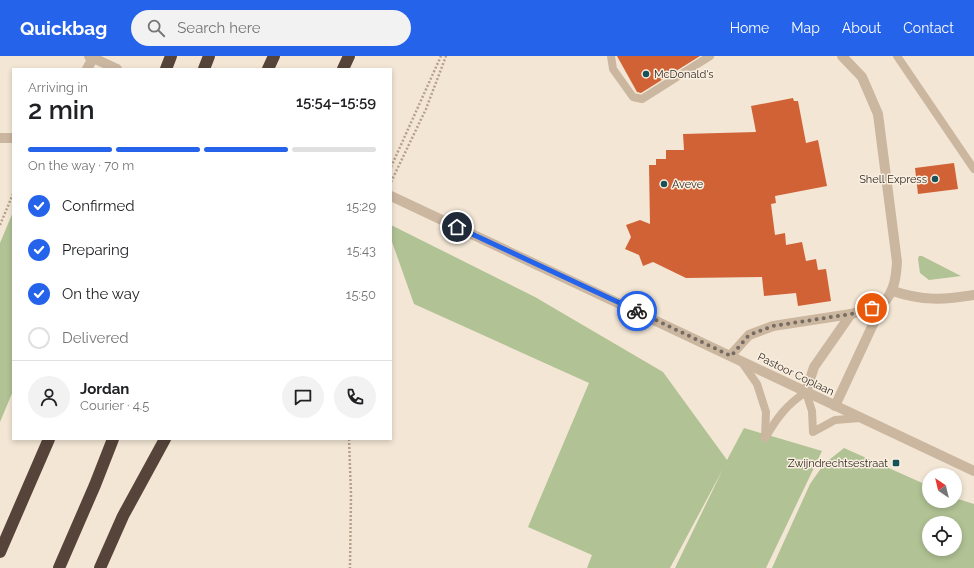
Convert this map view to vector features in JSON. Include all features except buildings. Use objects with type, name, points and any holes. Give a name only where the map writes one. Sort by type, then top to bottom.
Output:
[{"type":"highway","points":[[166,68],[171,56]]},
{"type":"highway","points":[[204,68],[209,56]]},
{"type":"highway","points":[[344,68],[350,56]]},
{"type":"highway","points":[[0,552],[49,440]]},
{"type":"highway","points":[[59,568],[96,485],[113,440]]},
{"type":"highway","points":[[100,568],[123,516],[164,440]]},
{"type":"street","points":[[835,406],[882,305],[893,291],[896,276],[895,243],[878,114],[862,77],[842,56]]},
{"type":"street","points":[[87,68],[91,57],[115,68]]},
{"type":"street","points":[[0,138],[12,138]]},
{"type":"street","name":"Pastoor Coplaan","points":[[392,196],[974,471]]},
{"type":"street","points":[[893,291],[906,296],[937,300],[974,294]]},
{"type":"street","points":[[731,356],[749,335],[773,326],[851,314],[882,305]]},
{"type":"street","points":[[806,392],[814,367],[851,314]]},
{"type":"lane","points":[[611,56],[613,69],[633,97],[642,99],[710,56]]},
{"type":"lane","points":[[897,56],[974,169]]},
{"type":"lane","points":[[740,360],[757,384],[766,412],[766,438],[778,416],[792,401],[806,392],[812,412],[813,432],[835,420],[860,418]]},
{"type":"path","points":[[392,164],[441,56]]},
{"type":"path","points":[[392,180],[426,110],[446,56]]},
{"type":"path","points":[[0,224],[12,196]]},
{"type":"path","points":[[349,440],[351,494],[350,568]]},
{"type":"green space","points":[[12,214],[12,393],[0,422],[0,243]]},
{"type":"green space","points":[[392,226],[535,297],[663,372],[727,460],[744,428],[822,451],[766,568],[675,568],[723,469],[670,568],[587,568],[592,555],[528,527],[589,383],[414,304],[392,242]]},
{"type":"green space","points":[[919,256],[922,256],[961,276],[929,280],[920,273]]},
{"type":"green space","points":[[844,448],[922,483],[922,508],[962,508],[962,500],[974,504],[974,568],[772,568],[810,484],[824,464]]},
{"type":"way so far","points":[[637,311],[731,356],[749,335],[773,326],[851,314],[872,308]]},
{"type":"place","name":"McDonald's","points":[[646,74]]},
{"type":"place","name":"Shell Express","points":[[935,179]]},
{"type":"place","name":"Aveve","points":[[664,184]]},
{"type":"place","name":"Zwijndrechtsestraat","points":[[896,463]]},
{"type":"route","points":[[457,227],[637,311]]}]
